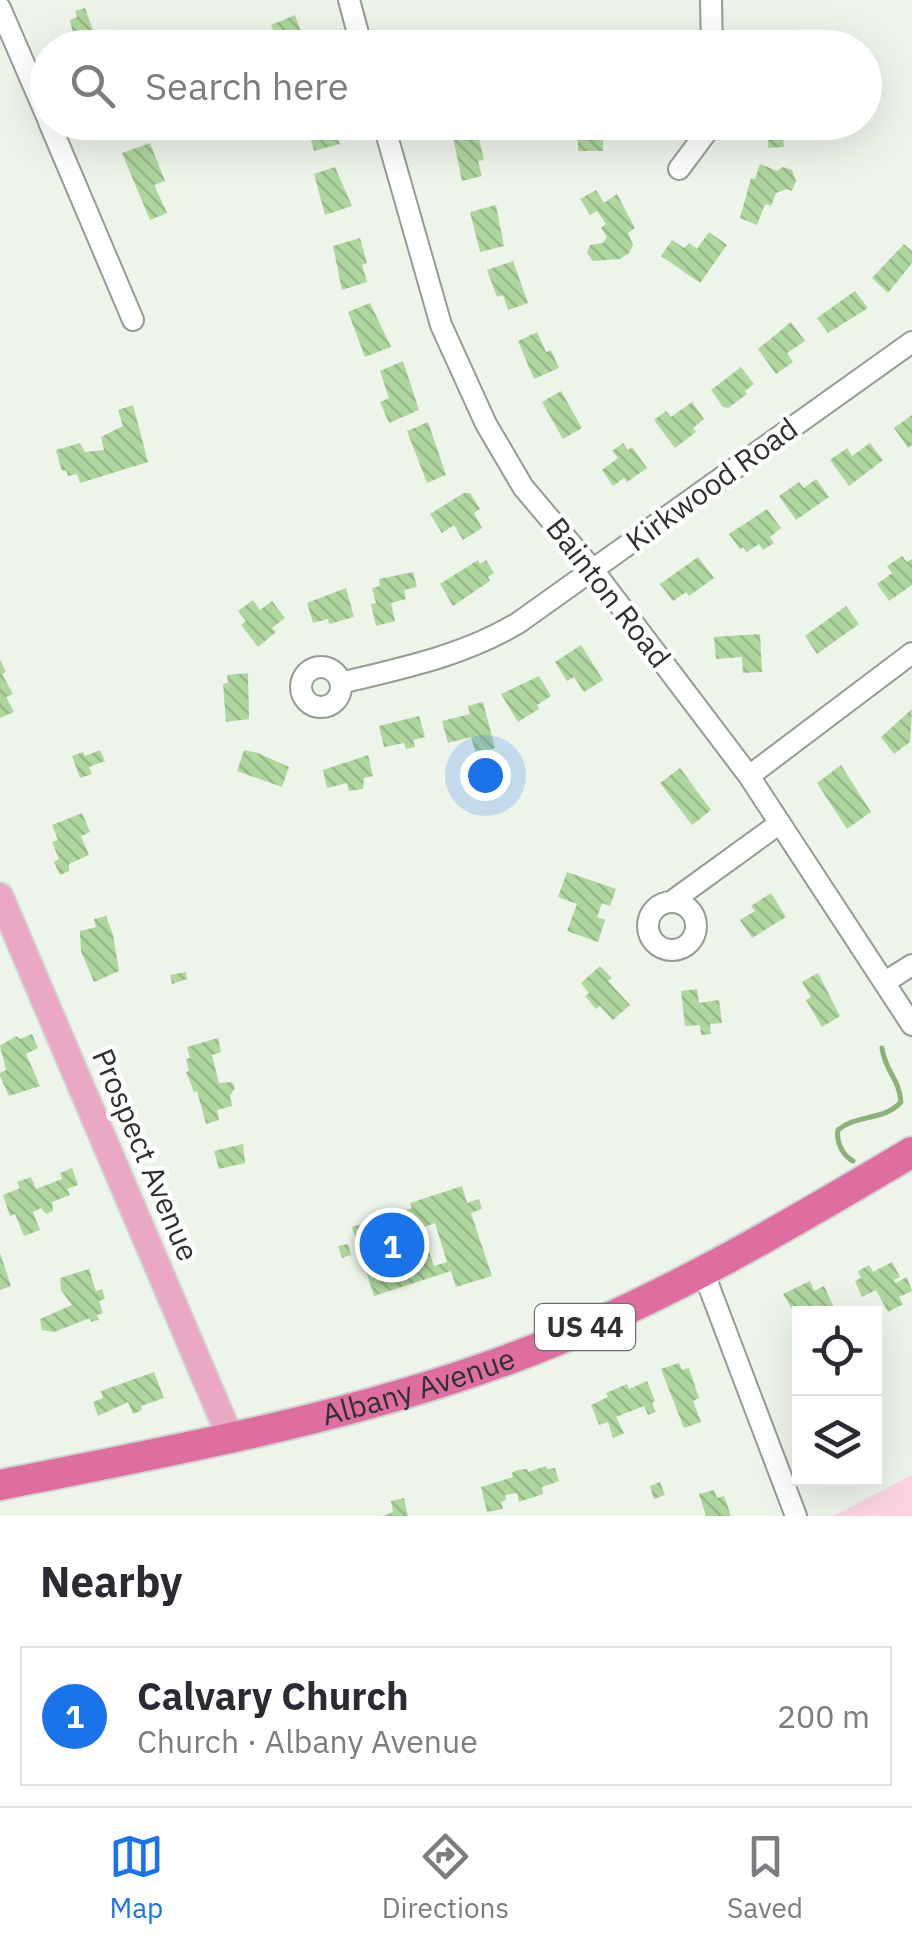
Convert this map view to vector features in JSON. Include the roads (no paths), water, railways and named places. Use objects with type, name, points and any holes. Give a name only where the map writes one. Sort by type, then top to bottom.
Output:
[{"type":"highway","name":"Albany Avenue","points":[[0,1484],[231,1439],[365,1406],[504,1361],[703,1271],[912,1152]]},
{"type":"main road","name":"Prospect Avenue","points":[[0,896],[231,1439]]},
{"type":"street","points":[[348,0],[357,30]]},
{"type":"street","points":[[711,0],[712,30]]},
{"type":"street","points":[[0,8],[30,79]]},
{"type":"street","points":[[56,140],[134,320]]},
{"type":"street","name":"Bainton Road","points":[[389,140],[441,325],[486,424],[523,487],[594,570],[749,776],[912,1025]]},
{"type":"street","points":[[679,169],[701,140]]},
{"type":"street","name":"Kirkwood Road","points":[[341,683],[484,644],[568,590],[912,342]]},
{"type":"street","points":[[749,776],[912,653]]},
{"type":"street","points":[[671,902],[780,822]]},
{"type":"street","points":[[885,982],[912,965]]},
{"type":"street","points":[[703,1271],[796,1516]]},
{"type":"waterway","points":[[853,1161],[841,1147],[838,1130],[887,1112],[901,1102],[882,1048]]},
{"type":"place","name":"Calvary Church","points":[[392,1245]]}]
